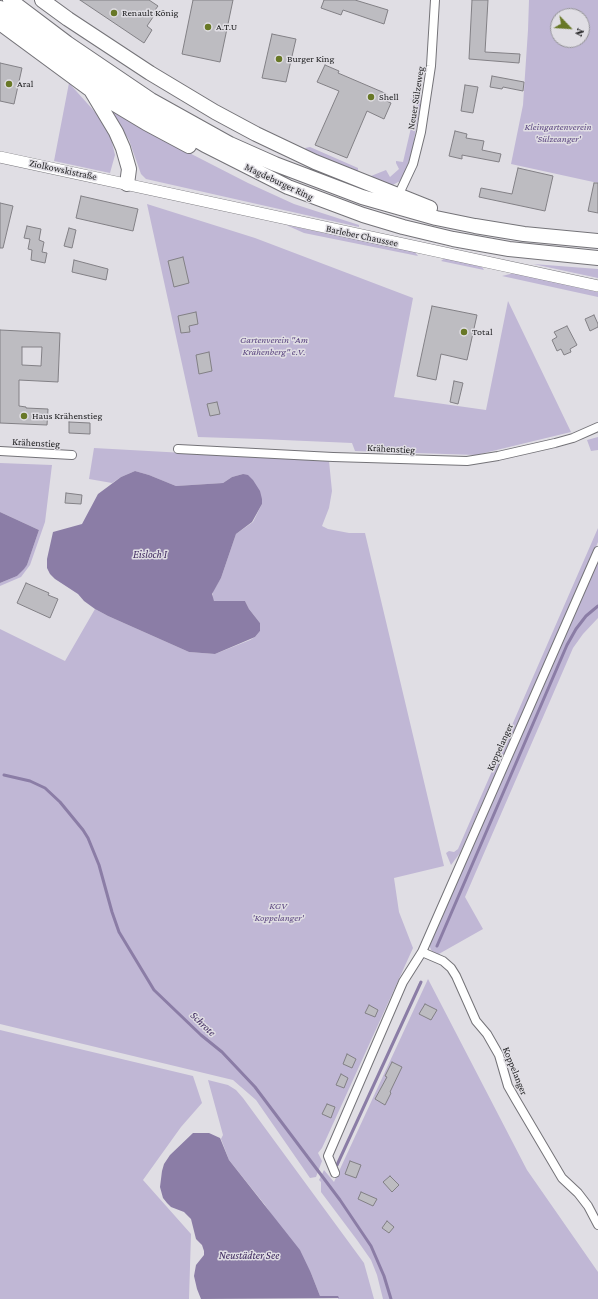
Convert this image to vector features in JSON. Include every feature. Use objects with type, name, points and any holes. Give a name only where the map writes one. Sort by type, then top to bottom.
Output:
[{"type":"highway","name":"Magdeburger Ring","points":[[10,0],[67,43],[124,82],[169,110],[230,144],[275,164],[362,197],[397,208],[454,222],[524,234],[598,241]]},
{"type":"highway","points":[[42,0],[150,73],[215,112],[256,134],[315,162],[398,196],[427,207],[440,210],[454,222]]},
{"type":"highway","name":"Magdeburger Ring","points":[[0,8],[62,55],[181,132],[272,180],[315,198],[363,215],[453,239],[509,249],[598,258]]},
{"type":"highway","points":[[0,23],[91,90],[146,124],[226,165],[242,165]]},
{"type":"highway","points":[[91,90],[112,125],[123,148],[129,169],[127,184]]},
{"type":"street","name":"Neuer Sülzeweg","points":[[398,196],[412,164],[421,132],[431,66],[435,0]]},
{"type":"street","name":"Ziolkowskistraße","points":[[0,156],[127,184]]},
{"type":"street","name":"Barleber Chaussee","points":[[127,184],[598,286]]},
{"type":"street","name":"Krähenstieg","points":[[178,449],[333,457],[467,461],[498,456],[559,442],[573,438],[598,427]]},
{"type":"street","name":"Krähenstieg","points":[[0,451],[72,455]]},
{"type":"street","name":"Koppelanger","points":[[335,1173],[328,1156],[404,982],[422,952],[598,551]]},
{"type":"street","name":"Koppelanger","points":[[422,952],[443,961],[451,968],[476,1021],[488,1034],[499,1055],[508,1086],[516,1100],[562,1178],[576,1191],[588,1206],[598,1225]]},
{"type":"green space","name":"Kleingartenverein 'Sülzeanger'","points":[[529,0],[598,0],[598,183],[511,164],[523,105]]},
{"type":"green space","points":[[69,83],[95,112],[110,134],[115,155],[110,173],[54,161]]},
{"type":"green space","points":[[418,97],[421,101],[412,151],[404,176],[400,181],[391,186],[373,181],[371,176],[386,170],[390,177],[399,169],[396,161],[403,162],[417,102],[410,99]]},
{"type":"green space","points":[[108,107],[166,141],[248,183],[294,204],[359,225],[359,227],[146,179],[141,174],[129,140]]},
{"type":"green space","points":[[310,147],[358,168],[358,171],[353,172],[308,152],[305,148]]},
{"type":"green space","name":"Gartenverein \"Am Krähenberg\" e.V.","points":[[147,204],[255,238],[413,298],[394,397],[486,410],[508,301],[571,432],[476,455],[355,451],[352,443],[198,437]]},
{"type":"green space","points":[[286,225],[415,252],[418,256],[304,233]]},
{"type":"green space","points":[[445,258],[482,267],[484,270],[441,261]]},
{"type":"green space","points":[[533,264],[598,269],[598,278]]},
{"type":"green space","points":[[514,273],[598,292],[598,297],[502,276]]},
{"type":"green space","points":[[598,437],[598,450],[591,451],[587,440]]},
{"type":"green space","name":"KGV 'Koppelanger'","points":[[94,448],[329,461],[332,491],[329,508],[322,526],[328,529],[349,533],[365,533],[444,866],[394,878],[399,912],[413,948],[322,1148],[318,1153],[322,1161],[316,1177],[310,1178],[256,1100],[233,1080],[0,1024],[0,629],[65,661],[95,609],[189,652],[215,654],[250,640],[260,631],[260,623],[249,609],[245,601],[214,601],[212,598],[213,591],[221,578],[236,534],[253,522],[262,504],[262,499],[243,474],[232,477],[223,483],[176,486],[135,471],[112,483],[89,479]]},
{"type":"green space","points":[[0,463],[52,465],[45,522],[30,565],[21,577],[0,586],[0,583],[17,576],[27,565],[39,530],[0,512]]},
{"type":"green space","points":[[598,528],[598,542],[460,853],[451,865],[446,853],[449,851],[454,852],[458,849]]},
{"type":"green space","points":[[598,557],[598,618],[583,634],[573,648],[465,897],[483,929],[437,955],[431,950],[429,944]]},
{"type":"green space","points":[[428,979],[527,1170],[598,1272],[598,1299],[383,1299],[377,1275],[371,1260],[321,1192],[321,1182],[319,1180],[324,1170],[334,1182]]},
{"type":"green space","points":[[0,1030],[193,1076],[202,1103],[181,1127],[143,1180],[191,1234],[189,1299],[0,1299]]},
{"type":"green space","points":[[208,1080],[228,1085],[236,1090],[243,1098],[364,1263],[374,1299],[338,1299],[338,1296],[320,1296],[311,1273],[265,1205],[229,1160],[221,1139],[223,1135]]},
{"type":"water","name":"Eisloch I","points":[[135,471],[176,486],[223,483],[232,477],[243,474],[248,475],[253,480],[260,491],[262,504],[252,522],[236,534],[221,578],[212,594],[214,601],[245,601],[249,609],[260,623],[260,631],[255,637],[215,654],[189,652],[95,609],[84,601],[78,594],[50,574],[47,568],[47,559],[53,532],[82,524],[98,494],[121,477]]},
{"type":"water","points":[[0,512],[39,530],[27,565],[17,576],[0,583]]},
{"type":"water","name":"Neustädter See","points":[[193,1133],[209,1133],[220,1138],[229,1160],[300,1250],[320,1296],[338,1296],[339,1298],[201,1299],[194,1276],[196,1265],[204,1255],[202,1245],[196,1239],[191,1219],[184,1212],[171,1207],[167,1203],[163,1198],[160,1187],[164,1164],[170,1155]]},
{"type":"building","points":[[80,0],[149,0],[158,6],[155,10],[157,11],[147,26],[152,30],[144,43]]},
{"type":"building","name":"A.T.U","points":[[193,0],[233,0],[220,62],[182,54]]},
{"type":"building","points":[[324,0],[355,0],[388,10],[384,24],[343,10],[341,15],[321,8]]},
{"type":"building","points":[[472,0],[488,0],[485,52],[520,54],[519,63],[469,59]]},
{"type":"building","name":"Burger King","points":[[272,34],[296,39],[286,82],[262,78]]},
{"type":"building","name":"Aral","points":[[0,63],[22,68],[14,104],[0,101]]},
{"type":"building","points":[[325,65],[339,71],[338,73],[387,94],[384,100],[391,103],[384,119],[367,111],[347,158],[315,145],[339,91],[317,82]]},
{"type":"building","points":[[492,76],[524,82],[523,91],[503,87],[502,89],[490,87]]},
{"type":"building","points":[[465,85],[478,87],[473,113],[461,111]]},
{"type":"building","points":[[455,131],[467,134],[466,138],[484,141],[482,150],[501,154],[499,162],[462,155],[462,159],[449,156]]},
{"type":"building","points":[[518,168],[553,176],[545,211],[479,197],[481,188],[512,194]]},
{"type":"building","points":[[594,183],[598,183],[598,213],[588,211]]},
{"type":"building","points":[[81,196],[138,209],[133,231],[76,218]]},
{"type":"building","points":[[0,203],[13,206],[3,248],[0,248]]},
{"type":"building","points":[[27,226],[41,229],[39,240],[44,242],[42,252],[47,253],[45,263],[31,260],[32,250],[28,249],[30,239],[24,238]]},
{"type":"building","points":[[69,228],[76,230],[72,248],[64,246]]},
{"type":"building","points":[[183,257],[189,283],[174,287],[168,261]]},
{"type":"building","points":[[74,260],[108,269],[106,280],[72,272]]},
{"type":"building","points":[[432,306],[477,315],[467,360],[441,354],[436,380],[417,376]]},
{"type":"building","points":[[196,312],[198,324],[189,326],[190,332],[181,333],[178,316]]},
{"type":"building","points":[[594,315],[598,327],[590,331],[585,319]]},
{"type":"building","points":[[567,326],[577,345],[570,349],[571,352],[564,355],[561,349],[557,351],[552,340],[557,337],[554,332]]},
{"type":"building","points":[[0,330],[60,333],[58,382],[19,380],[19,406],[26,408],[48,409],[47,425],[0,423]],"holes":[[[22,347],[42,347],[41,366],[22,365]]]},
{"type":"building","points":[[209,352],[212,371],[199,374],[196,355]]},
{"type":"building","points":[[454,381],[463,383],[458,404],[450,402]]},
{"type":"building","points":[[217,402],[220,414],[210,416],[207,404]]},
{"type":"building","points":[[69,422],[90,423],[90,434],[69,433]]},
{"type":"building","points":[[66,493],[82,495],[81,504],[65,503]]},
{"type":"building","points":[[26,583],[49,593],[48,595],[58,599],[50,618],[17,603]]},
{"type":"building","points":[[425,1004],[437,1010],[431,1020],[419,1014]]},
{"type":"building","points":[[369,1005],[378,1010],[375,1017],[365,1013]]},
{"type":"building","points":[[347,1054],[356,1059],[352,1068],[343,1064]]},
{"type":"building","points":[[392,1062],[402,1067],[385,1105],[375,1099],[387,1077],[385,1076]]},
{"type":"building","points":[[341,1074],[348,1078],[344,1088],[336,1085]]},
{"type":"building","points":[[327,1104],[335,1107],[331,1118],[322,1114]]},
{"type":"building","points":[[350,1161],[361,1165],[356,1178],[345,1174]]},
{"type":"building","points":[[390,1176],[399,1185],[392,1192],[383,1182]]},
{"type":"building","points":[[361,1192],[377,1199],[373,1206],[358,1199]]},
{"type":"building","points":[[387,1221],[394,1227],[389,1233],[382,1228]]},
{"type":"waterway","points":[[437,946],[567,645],[576,629],[586,616],[598,606]]},
{"type":"waterway","name":"Schrote","points":[[4,775],[30,781],[45,788],[60,802],[83,830],[88,838],[99,865],[119,932],[154,990],[201,1035],[222,1052],[255,1087],[340,1200],[371,1246],[384,1276],[391,1299]]},
{"type":"waterway","points":[[337,1165],[421,982]]},
{"type":"place","name":"Renault König","points":[[114,13]]},
{"type":"place","name":"A.T.U","points":[[208,27]]},
{"type":"place","name":"Burger King","points":[[279,59]]},
{"type":"place","name":"Aral","points":[[9,84]]},
{"type":"place","name":"Shell","points":[[371,97]]},
{"type":"place","name":"Total","points":[[464,332]]},
{"type":"place","name":"Haus Krähenstieg","points":[[24,416]]}]
